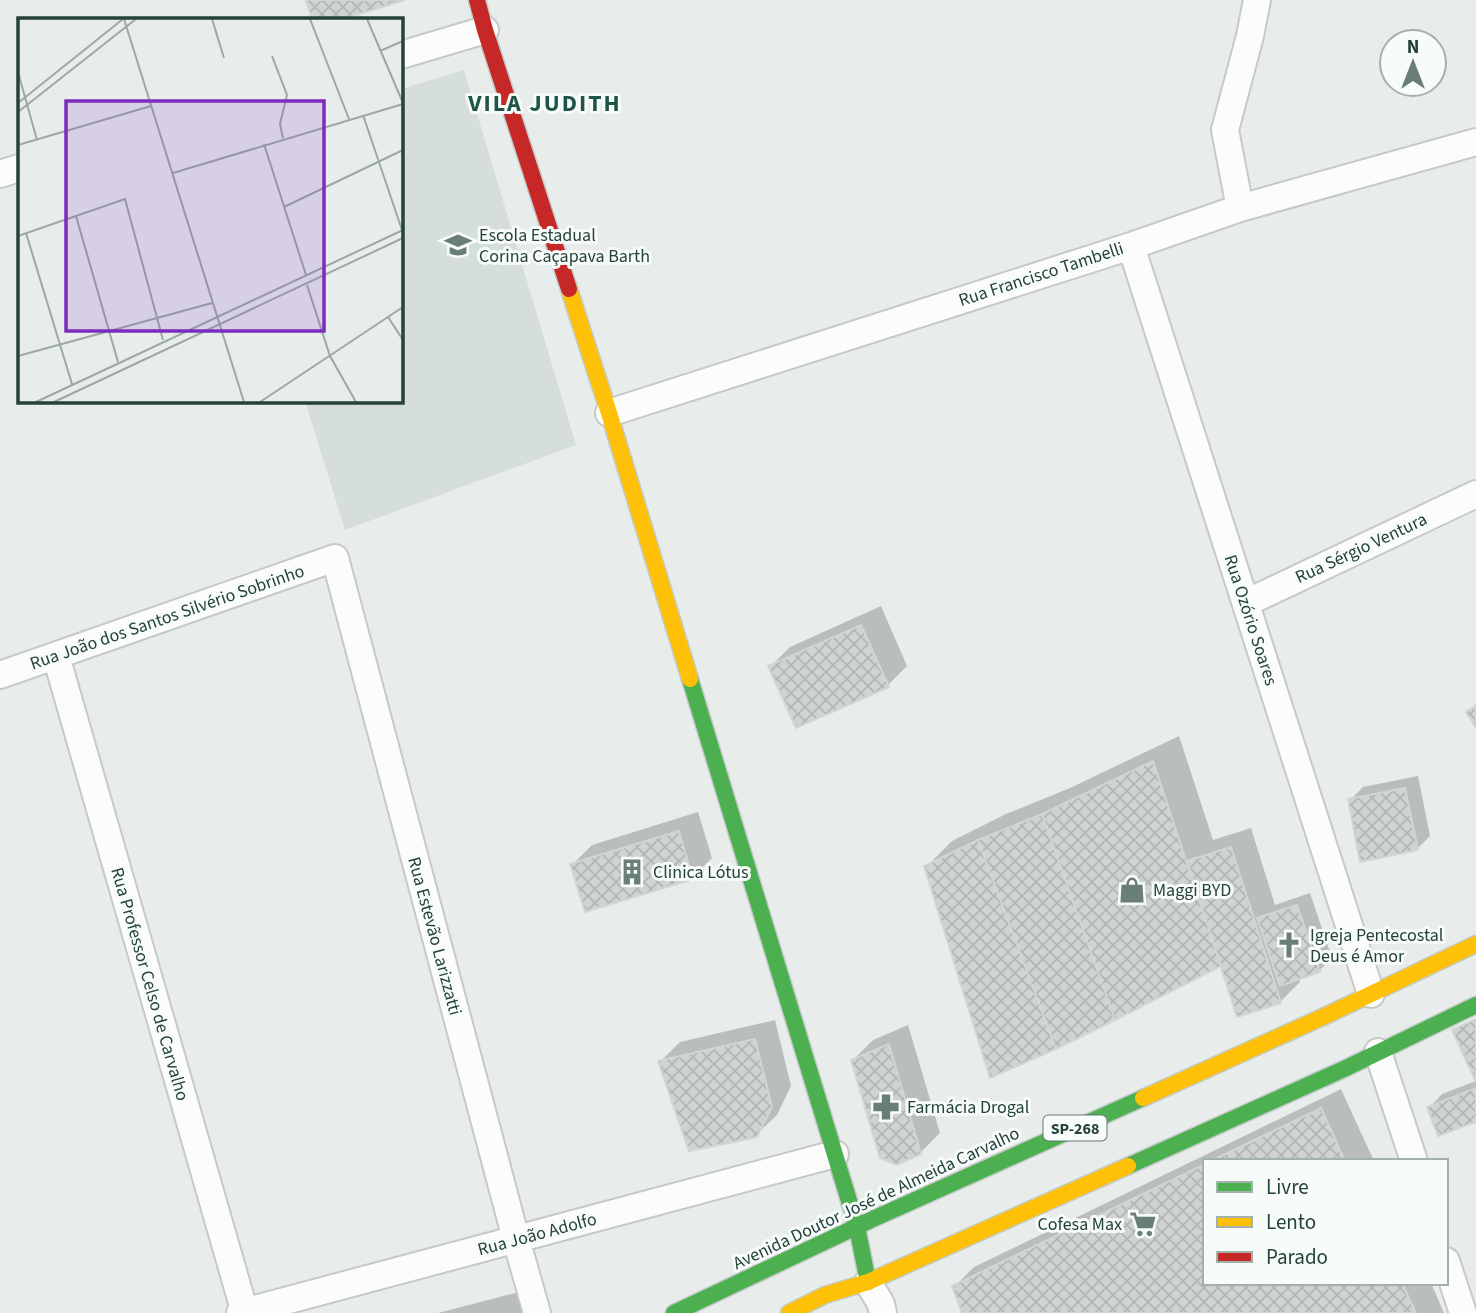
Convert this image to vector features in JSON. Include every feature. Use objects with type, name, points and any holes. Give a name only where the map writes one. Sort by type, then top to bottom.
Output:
[{"type":"main road","points":[[477,0],[609,413],[835,1154],[857,1227],[868,1282]]},
{"type":"main road","name":"Avenida Doutor José de Almeida Carvalho","points":[[674,1313],[1476,944]]},
{"type":"main road","points":[[789,1313],[825,1296],[868,1282],[1378,1052],[1476,1004]]},
{"type":"street","points":[[1240,208],[1225,131],[1257,0]]},
{"type":"street","points":[[402,55],[485,30]]},
{"type":"street","name":"Rua Francisco Tambelli","points":[[609,413],[1131,246],[1240,208],[1476,142]]},
{"type":"street","points":[[0,174],[18,168]]},
{"type":"street","name":"Rua Ozório Soares","points":[[1131,246],[1371,994]]},
{"type":"street","name":"Rua Sérgio Ventura","points":[[1246,603],[1476,494]]},
{"type":"street","name":"Rua João dos Santos Silvério Sobrinho","points":[[0,675],[335,558]]},
{"type":"street","name":"Rua Estevão Larizzatti","points":[[335,558],[537,1313]]},
{"type":"street","name":"Rua Professor Celso de Carvalho","points":[[55,656],[243,1313]]},
{"type":"street","points":[[1378,1052],[1413,1159]]},
{"type":"street","name":"Rua João Adolfo","points":[[243,1313],[835,1154]]},
{"type":"street","points":[[1448,1267],[1463,1313]]},
{"type":"street","points":[[868,1282],[884,1313]]},
{"type":"shaded area","name":"Escola Estadual Corina Caçapava Barth","points":[[464,70],[576,445],[345,530],[305,402],[402,402],[402,89]]},
{"type":"building","points":[[306,0],[405,0],[346,18],[312,18]]},
{"type":"building","points":[[861,625],[889,687],[796,728],[768,666]]},
{"type":"building","points":[[1476,705],[1476,728],[1466,712]]},
{"type":"building","name":"Maggi BYD","points":[[1153,761],[1221,966],[1115,1020],[1042,814]]},
{"type":"building","points":[[1405,788],[1418,850],[1360,862],[1348,799]]},
{"type":"building","points":[[1042,814],[1115,1020],[1056,1049],[978,840]]},
{"type":"building","name":"Clinica Lótus","points":[[679,831],[693,879],[585,912],[570,864]]},
{"type":"building","points":[[978,840],[1056,1049],[990,1078],[924,866]]},
{"type":"building","points":[[1231,847],[1281,1003],[1237,1017],[1187,861]]},
{"type":"building","name":"Igreja Pentecostal Deus é Amor","points":[[1297,905],[1320,972],[1280,986],[1257,918]]},
{"type":"building","points":[[1476,1019],[1476,1082],[1452,1030]]},
{"type":"building","points":[[755,1039],[772,1107],[757,1137],[689,1151],[658,1061]]},
{"type":"building","name":"Farmácia Drogal","points":[[889,1044],[921,1154],[897,1165],[880,1158],[851,1060]]},
{"type":"building","points":[[1476,1088],[1476,1122],[1438,1136],[1427,1107]]},
{"type":"building","points":[[1321,1108],[1344,1159],[1215,1159]]},
{"type":"building","name":"Cofesa Max","points":[[1203,1165],[1203,1285],[1403,1285],[1416,1313],[962,1313],[952,1286]]},
{"type":"traffic: fast","points":[[690,679],[857,1227],[868,1282]]},
{"type":"traffic: fast","points":[[1128,1166],[1344,1069],[1476,1005]]},
{"type":"traffic: fast","points":[[674,1313],[875,1218],[1143,1098]]},
{"type":"traffic: slow","points":[[569,289],[690,679]]},
{"type":"traffic: slow","points":[[1143,1098],[1476,944]]},
{"type":"traffic: slow","points":[[789,1313],[825,1295],[868,1282],[1128,1166]]},
{"type":"traffic: jam","points":[[477,0],[569,289]]},
{"type":"place","name":"Escola Estadual Corina Caçapava Barth","points":[[458,245]]},
{"type":"place","name":"Clinica Lótus","points":[[632,872]]},
{"type":"place","name":"Maggi BYD","points":[[1132,890]]},
{"type":"place","name":"Igreja Pentecostal Deus é Amor","points":[[1289,945]]},
{"type":"place","name":"Farmácia Drogal","points":[[886,1107]]},
{"type":"place","name":"Cofesa Max","points":[[1143,1224]]},
{"type":"district","name":"VILA JUDITH","points":[[545,103]]}]
